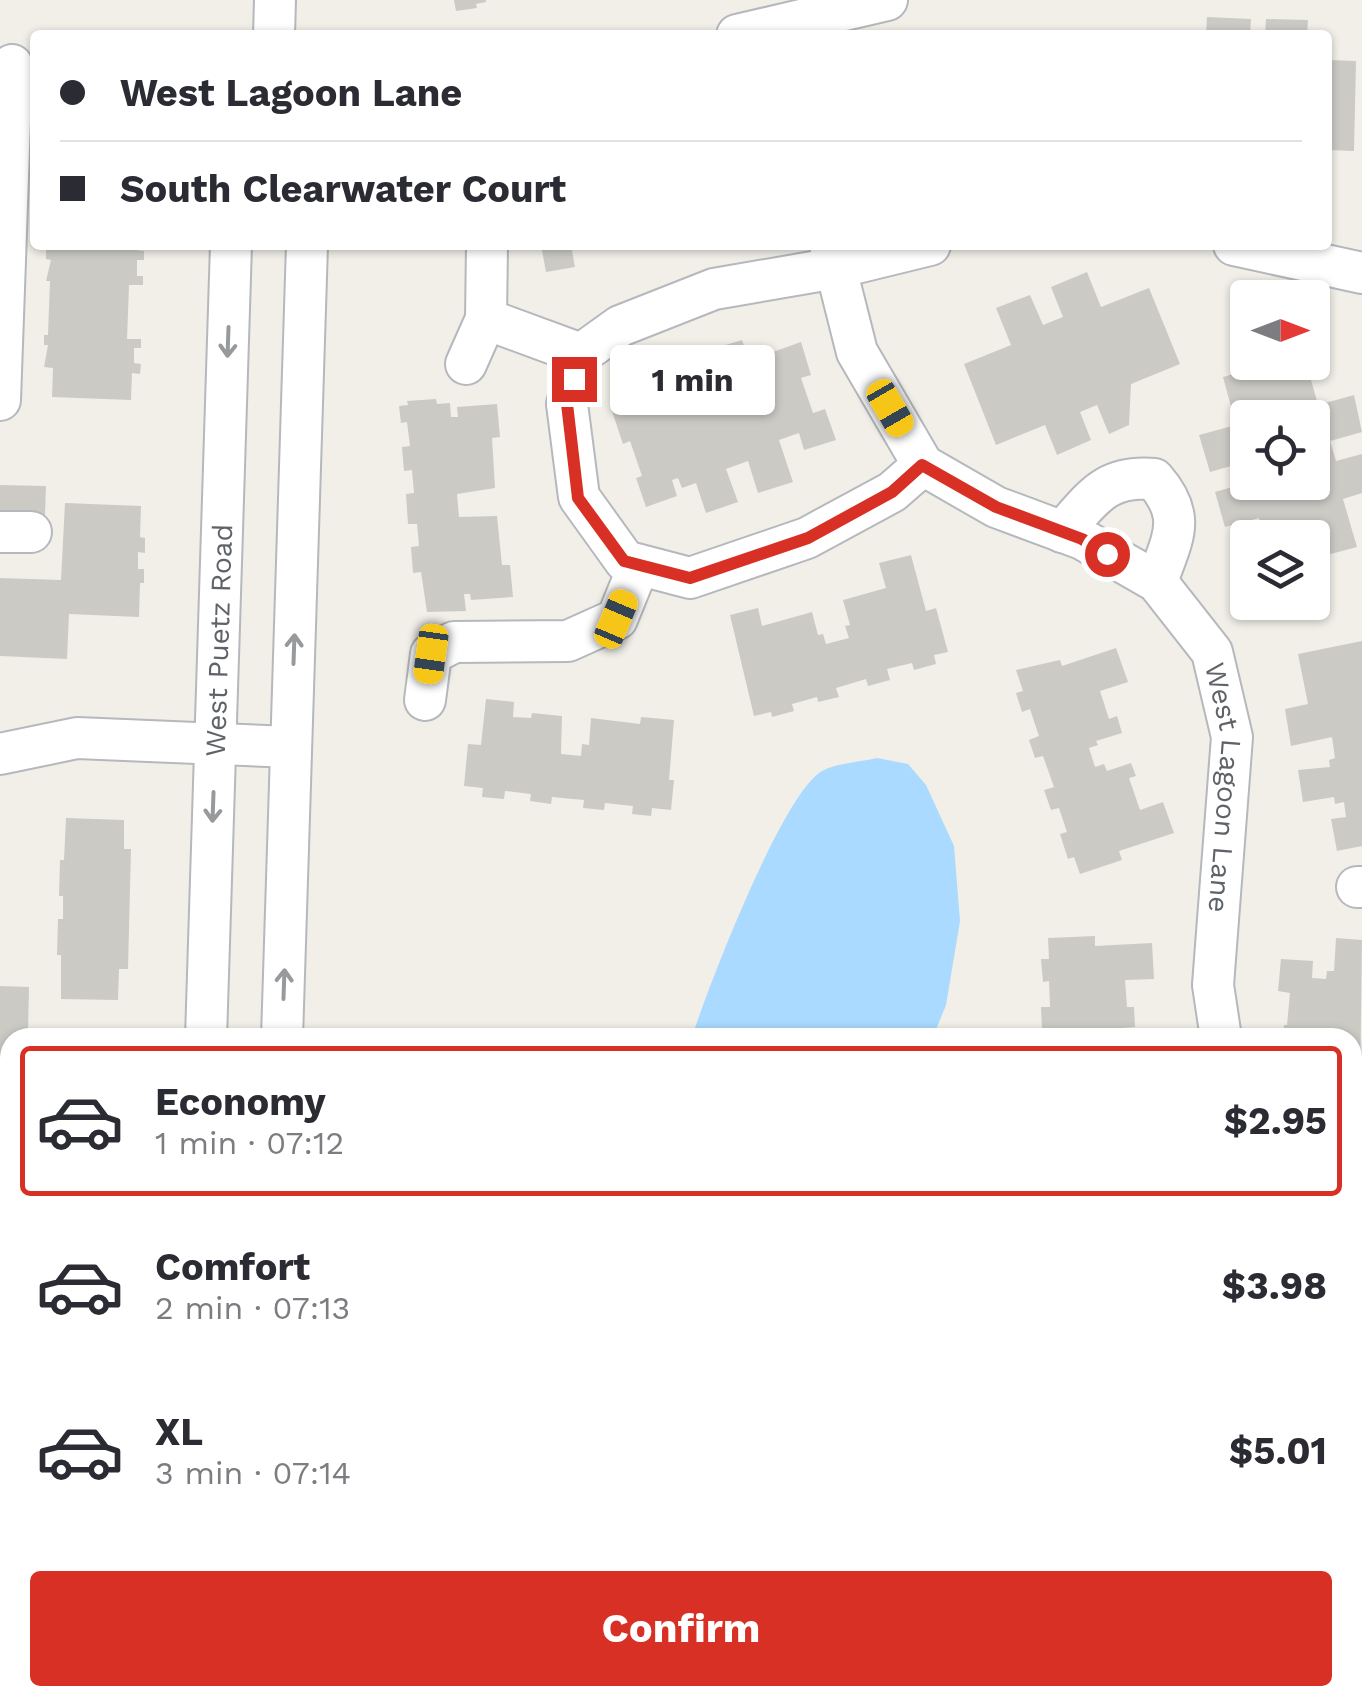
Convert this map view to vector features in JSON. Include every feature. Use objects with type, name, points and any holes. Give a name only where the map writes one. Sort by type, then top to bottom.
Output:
[{"type":"street","points":[[274,30],[275,0]]},
{"type":"street","points":[[763,24],[887,0]]},
{"type":"street","points":[[0,400],[16,65]]},
{"type":"street","name":"West Puetz Road","points":[[206,1028],[231,250]]},
{"type":"street","points":[[282,1028],[307,250]]},
{"type":"street","points":[[466,364],[486,318],[488,250]]},
{"type":"street","points":[[833,256],[857,352],[922,465],[892,492],[808,538],[690,578],[624,561],[578,498],[567,404],[582,354],[620,326],[714,290],[833,256],[886,250]]},
{"type":"street","points":[[1257,250],[1362,273]]},
{"type":"street","points":[[486,318],[582,354]]},
{"type":"street","name":"West Lagoon Lane","points":[[922,465],[996,507],[1082,539],[1157,582],[1212,652],[1232,737],[1213,985],[1219,1028]]},
{"type":"street","points":[[1062,532],[1096,496],[1126,477],[1154,479],[1173,501],[1174,530],[1157,582]]},
{"type":"street","points":[[425,700],[431,654],[454,642],[568,641],[616,619],[639,565]]},
{"type":"street","points":[[0,754],[77,738],[291,747]]},
{"type":"water","points":[[877,758],[908,764],[926,785],[954,846],[960,921],[946,1005],[937,1028],[695,1028],[749,893],[789,813],[807,785],[824,770]]},
{"type":"building","points":[[454,0],[486,2],[476,4],[477,8],[456,11]]},
{"type":"building","points":[[1207,17],[1251,19],[1250,30],[1206,30]]},
{"type":"building","points":[[1266,19],[1308,20],[1307,30],[1265,30]]},
{"type":"building","points":[[1332,60],[1356,61],[1354,151],[1332,150]]},
{"type":"building","points":[[46,250],[144,251],[144,260],[137,260],[137,276],[143,276],[143,285],[129,285],[127,339],[141,339],[141,348],[134,348],[134,363],[141,364],[140,374],[132,373],[131,400],[52,397],[53,368],[44,367],[50,281],[46,281],[51,260],[46,259]]},
{"type":"building","points":[[542,250],[572,250],[575,267],[546,272]]},
{"type":"building","points":[[1087,272],[1101,307],[1149,288],[1180,364],[1131,384],[1129,425],[1109,434],[1097,405],[1080,412],[1091,440],[1057,455],[1045,425],[996,445],[964,364],[1011,345],[996,308],[1030,295],[1043,325],[1063,317],[1051,287]]},
{"type":"building","points":[[742,340],[752,369],[773,362],[770,353],[801,342],[811,375],[801,378],[813,413],[825,409],[836,440],[804,450],[799,433],[779,440],[793,482],[758,493],[748,461],[726,469],[738,502],[706,513],[696,483],[682,488],[678,478],[672,480],[677,496],[646,507],[636,478],[642,476],[630,441],[623,444],[612,411],[643,400],[647,411],[668,404],[656,368],[685,358],[696,392],[723,383],[712,349]]},
{"type":"building","points":[[1230,375],[1230,380],[1311,380],[1317,400],[1230,400],[1223,377]]},
{"type":"building","points":[[1354,395],[1362,432],[1330,441],[1330,402]]},
{"type":"building","points":[[436,399],[437,404],[450,403],[451,417],[458,417],[457,407],[497,404],[500,437],[492,438],[495,488],[457,494],[459,517],[497,516],[502,565],[510,565],[513,597],[471,600],[470,594],[464,594],[466,611],[427,612],[421,572],[413,573],[411,547],[419,546],[417,524],[408,524],[406,494],[414,493],[412,470],[404,471],[402,447],[410,446],[407,422],[401,423],[399,406],[408,405],[407,401]]},
{"type":"building","points":[[1230,427],[1230,466],[1210,472],[1199,435]]},
{"type":"building","points":[[1330,441],[1336,461],[1362,454],[1362,493],[1343,499],[1357,547],[1330,554],[1330,520],[1259,518],[1230,520],[1230,526],[1225,527],[1215,492],[1230,488],[1230,500],[1330,500]]},
{"type":"building","points":[[0,485],[46,486],[45,515],[0,513]]},
{"type":"building","points":[[65,503],[141,506],[140,537],[145,538],[145,553],[138,552],[138,569],[144,569],[139,617],[69,614],[67,659],[0,656],[0,578],[61,580]]},
{"type":"building","points":[[911,555],[926,611],[936,608],[948,652],[934,655],[936,664],[914,670],[912,663],[887,669],[890,680],[868,686],[866,679],[836,688],[839,697],[818,702],[817,697],[792,704],[794,711],[772,717],[771,712],[754,716],[730,615],[758,608],[762,626],[812,612],[818,635],[823,634],[826,644],[849,638],[845,626],[850,625],[843,600],[886,588],[879,563]]},
{"type":"building","points":[[1362,641],[1362,846],[1337,851],[1331,819],[1346,817],[1344,802],[1335,804],[1334,797],[1303,802],[1298,770],[1330,767],[1329,760],[1335,758],[1332,737],[1291,746],[1285,709],[1308,704],[1298,654]]},
{"type":"building","points":[[1116,648],[1128,682],[1100,691],[1109,719],[1117,716],[1122,733],[1096,741],[1098,745],[1089,748],[1095,767],[1104,764],[1107,771],[1131,763],[1136,776],[1129,778],[1140,810],[1163,802],[1174,833],[1119,851],[1122,860],[1080,874],[1074,857],[1068,859],[1060,834],[1067,832],[1059,808],[1051,810],[1044,790],[1054,787],[1043,756],[1035,758],[1029,740],[1039,736],[1030,709],[1022,712],[1016,693],[1023,691],[1016,670],[1060,660],[1062,666]]},
{"type":"building","points":[[486,699],[514,702],[513,717],[531,718],[532,713],[562,716],[561,754],[581,756],[582,744],[589,745],[591,718],[640,724],[641,717],[674,720],[671,810],[652,808],[651,816],[632,814],[633,806],[605,803],[604,810],[583,808],[584,800],[552,797],[551,804],[530,801],[531,794],[505,791],[504,799],[482,797],[483,788],[464,786],[468,744],[481,745]]},
{"type":"building","points":[[66,818],[124,820],[124,849],[131,849],[128,969],[119,969],[118,1000],[61,999],[61,955],[57,955],[58,919],[63,919],[60,860],[64,860]]},
{"type":"building","points":[[1095,936],[1095,946],[1152,943],[1154,979],[1125,980],[1127,1007],[1134,1007],[1135,1027],[1042,1028],[1041,1007],[1050,1007],[1049,981],[1043,982],[1041,959],[1049,959],[1048,938]]},
{"type":"building","points":[[1336,938],[1362,940],[1361,1028],[1284,1028],[1290,993],[1278,991],[1281,959],[1313,961],[1312,978],[1326,979],[1327,971],[1334,971]]},
{"type":"building","points":[[0,986],[29,987],[28,1028],[0,1028]]},
{"type":"route","points":[[574,379],[567,404],[578,498],[624,561],[690,578],[808,538],[892,492],[922,465],[996,507],[1082,539],[1107,554]]}]
